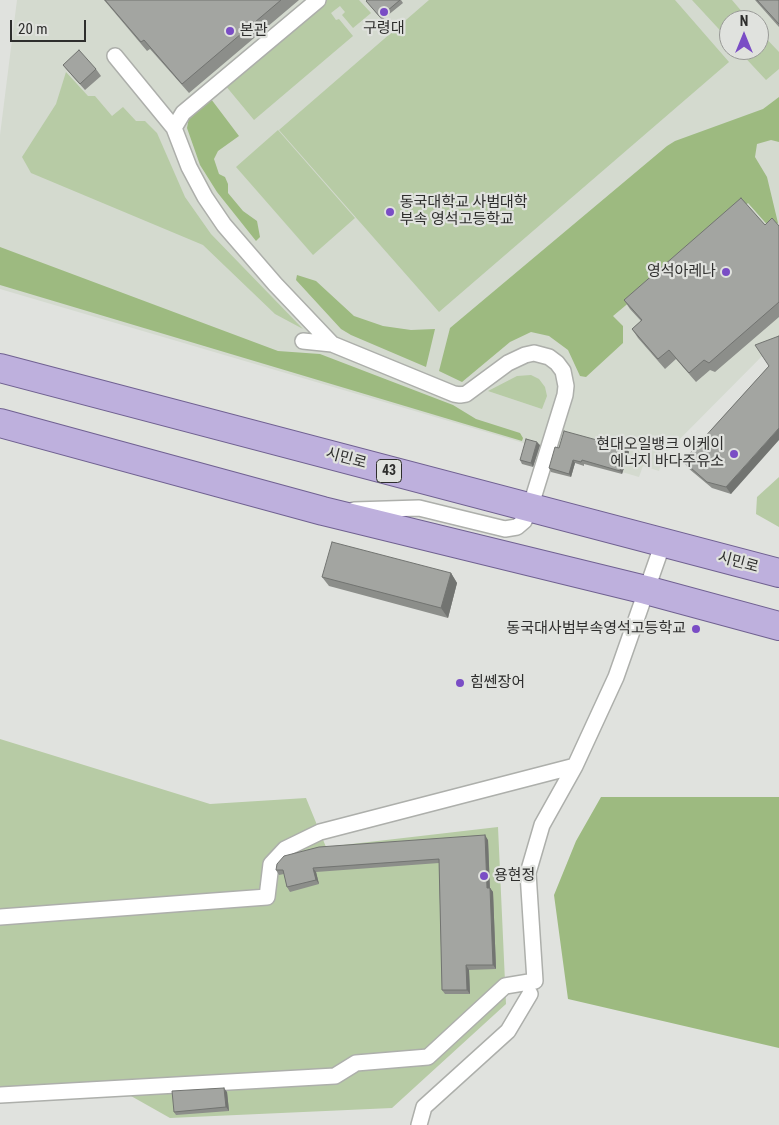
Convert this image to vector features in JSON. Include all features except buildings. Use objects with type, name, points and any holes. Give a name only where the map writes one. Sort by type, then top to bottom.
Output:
[{"type":"main road","name":"시민로","points":[[0,368],[779,573]]},
{"type":"main road","points":[[0,423],[323,511],[646,590],[779,626]]},
{"type":"lane","points":[[174,128],[183,113],[318,0]]},
{"type":"lane","points":[[115,56],[174,128],[189,167],[205,197],[224,225],[332,344]]},
{"type":"lane","points":[[303,341],[332,344],[460,395],[466,394],[508,364],[525,355],[534,353],[549,357],[557,363],[564,379],[565,395],[530,508],[524,521],[517,527],[505,529],[419,508],[323,511]]},
{"type":"lane","points":[[0,1095],[335,1076],[356,1063],[428,1057],[505,986],[535,981],[528,873],[542,825],[575,766],[616,677],[663,543]]},
{"type":"lane","points":[[0,918],[267,897],[271,864],[285,849],[320,832],[575,766]]},
{"type":"lane","points":[[419,1125],[424,1107],[508,1031],[530,994]]},
{"type":"shaded area","name":"동국대학교 사범대학 부속 영석고등학교","points":[[17,0],[779,0],[779,339],[664,455],[659,471],[643,466],[639,477],[0,289],[0,135]]},
{"type":"green space","points":[[325,0],[359,0],[371,13],[353,28],[342,15],[345,12],[340,6],[331,13],[336,20],[339,19],[353,36],[254,120],[225,85]]},
{"type":"green space","points":[[429,0],[675,0],[719,51],[719,60],[727,60],[729,62],[439,312],[279,130]]},
{"type":"green space","points":[[692,0],[732,0],[740,10],[719,10],[719,29]]},
{"type":"green space","points":[[769,42],[779,52],[779,69],[766,80],[747,60],[769,60]]},
{"type":"green space","points":[[66,72],[88,96],[95,96],[112,116],[123,107],[136,121],[145,121],[157,133],[185,197],[211,234],[303,329],[275,314],[203,245],[31,173],[22,157],[56,104]]},
{"type":"green space","points":[[779,97],[779,142],[771,140],[757,144],[755,157],[767,177],[778,223],[771,229],[748,203],[613,316],[623,326],[623,343],[586,377],[580,376],[568,350],[549,336],[531,332],[510,342],[462,382],[439,371],[450,328],[667,146],[675,141],[763,109]]},
{"type":"green space","points":[[211,99],[239,136],[218,151],[214,159],[219,174],[225,177],[228,184],[228,193],[243,211],[257,221],[260,237],[256,241],[217,192],[200,165],[187,128],[189,117]]},
{"type":"green space","points":[[278,130],[355,218],[313,255],[236,167]]},
{"type":"green space","points":[[0,247],[278,351],[320,354],[453,405],[476,419],[520,433],[523,438],[522,441],[0,285]]},
{"type":"green space","points":[[297,275],[316,281],[354,316],[383,326],[411,330],[435,329],[426,367],[341,329],[296,280]]},
{"type":"green space","points":[[531,375],[539,379],[545,387],[547,396],[542,409],[488,391],[517,376]]},
{"type":"green space","points":[[779,477],[779,527],[756,514],[757,497]]},
{"type":"green space","points":[[0,739],[210,804],[306,798],[326,847],[498,827],[506,1004],[392,1108],[170,1118],[131,1096],[0,1103]]},
{"type":"green space","points":[[601,797],[779,797],[779,1048],[568,999],[554,895],[576,841]]},
{"type":"place","name":"구령대","points":[[384,12]]},
{"type":"place","name":"본관","points":[[230,31]]},
{"type":"place","name":"동국대학교 사범대학 부속 영석고등학교","points":[[390,212]]},
{"type":"place","name":"영석아레나","points":[[726,272]]},
{"type":"place","name":"현대오일뱅크 이케이 에너지 바다주유소","points":[[734,454]]},
{"type":"place","name":"동국대사범부속영석고등학교","points":[[696,629]]},
{"type":"place","name":"힘쎈장어","points":[[460,683]]},
{"type":"place","name":"용현정","points":[[484,876]]}]
